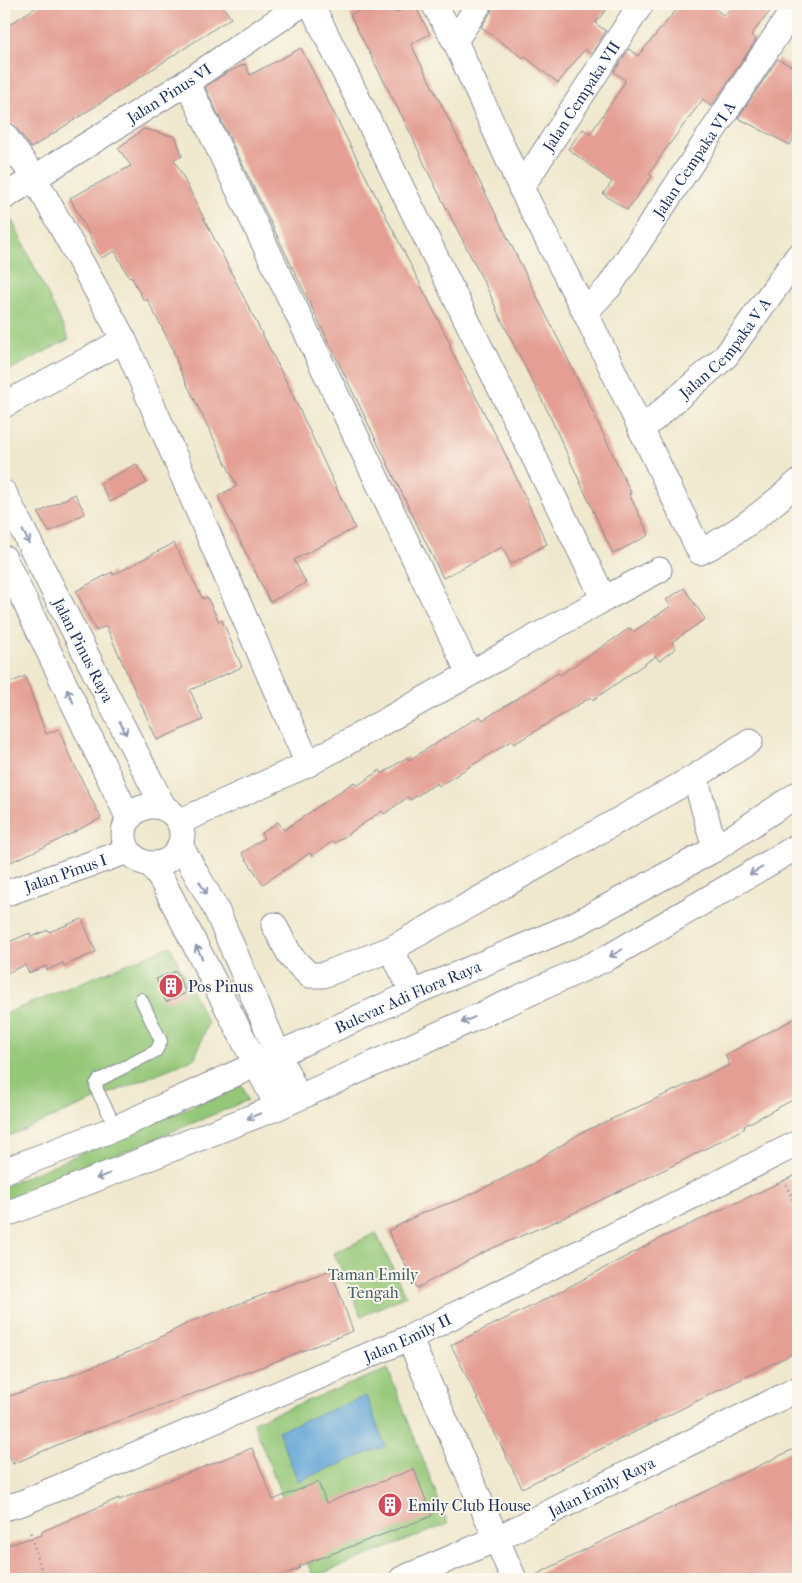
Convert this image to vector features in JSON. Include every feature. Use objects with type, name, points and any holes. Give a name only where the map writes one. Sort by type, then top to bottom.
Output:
[{"type":"street","name":"Jalan Pinus VI","points":[[4,197],[187,82],[302,4]]},
{"type":"street","points":[[311,4],[604,599]]},
{"type":"street","points":[[434,4],[455,41],[521,188],[585,312],[700,552],[725,540],[769,508],[798,482]]},
{"type":"street","points":[[455,41],[479,4]]},
{"type":"street","name":"Jalan Cempaka VII","points":[[521,188],[641,4]]},
{"type":"street","name":"Jalan Cempaka VI A","points":[[585,312],[609,287],[797,4]]},
{"type":"street","points":[[187,82],[469,673]]},
{"type":"street","points":[[4,135],[34,178],[124,340],[308,764]]},
{"type":"street","name":"Jalan Cempaka V A","points":[[641,430],[726,356],[798,256]]},
{"type":"street","points":[[4,405],[124,340]]},
{"type":"street","name":"Jalan Pinus Raya","points":[[4,493],[216,909],[278,1054],[288,1101]]},
{"type":"street","name":"Jalan Pinus Raya","points":[[4,558],[128,819]]},
{"type":"street","points":[[174,825],[308,764],[469,673],[659,570]]},
{"type":"street","points":[[274,925],[292,957],[309,975],[323,975],[391,948],[695,777],[750,741]]},
{"type":"street","points":[[695,777],[715,849]]},
{"type":"street","name":"Bulevar Adi Flora Raya","points":[[4,1171],[116,1128],[413,993],[572,926],[715,849],[798,794]]},
{"type":"street","points":[[144,807],[174,825],[174,855],[164,862],[152,865],[139,861],[128,851],[123,835],[128,819],[144,807]]},
{"type":"street","points":[[4,1215],[288,1101],[608,957],[798,846]]},
{"type":"street","name":"Jalan Pinus I","points":[[4,894],[128,851]]},
{"type":"street","points":[[152,865],[172,900],[256,1066],[288,1101]]},
{"type":"street","points":[[391,948],[413,993]]},
{"type":"street","name":"Jalan Emily II","points":[[13,1506],[408,1338],[798,1143]]},
{"type":"street","points":[[408,1338],[514,1579]]},
{"type":"street","name":"Jalan Emily Raya","points":[[402,1579],[496,1539],[798,1389]]},
{"type":"lane","points":[[116,1128],[97,1090],[96,1084],[99,1080],[156,1051],[161,1041],[140,999]]},
{"type":"path","points":[[773,1156],[798,1211]]},
{"type":"path","points":[[13,1506],[44,1579]]},
{"type":"green space","points":[[10,216],[69,339],[4,373],[4,220]]},
{"type":"green space","points":[[170,946],[208,1023],[195,1058],[4,1138],[4,1014]]},
{"type":"green space","points":[[242,1085],[248,1100],[4,1202],[4,1186]]},
{"type":"green space","name":"Taman Emily Tengah","points":[[376,1233],[406,1296],[361,1316],[334,1253]]},
{"type":"green space","points":[[388,1369],[448,1524],[313,1577],[253,1422]]},
{"type":"water","points":[[366,1396],[385,1446],[298,1481],[278,1431]]},
{"type":"building","points":[[41,4],[221,4],[231,18],[31,148],[15,126],[4,121],[4,28]]},
{"type":"building","points":[[372,4],[390,4],[395,13],[414,4],[430,34],[411,44],[565,353],[649,535],[613,554],[548,412],[350,15]]},
{"type":"building","points":[[493,4],[611,4],[595,23],[606,31],[591,54],[585,49],[558,83],[524,56],[523,58],[481,27],[491,12]]},
{"type":"building","points":[[681,4],[709,4],[724,16],[734,4],[776,4],[751,35],[756,40],[711,107],[703,99],[663,153],[649,174],[652,176],[627,210],[603,194],[612,182],[568,149],[583,129],[590,134],[624,84],[625,80],[614,72],[629,49],[638,56]]},
{"type":"building","points":[[301,48],[451,345],[449,346],[501,445],[547,544],[511,564],[502,547],[443,578],[205,87],[228,72],[245,64],[250,75]]},
{"type":"building","points":[[778,59],[798,70],[798,129],[790,145],[738,118]]},
{"type":"building","points":[[144,129],[176,137],[182,156],[174,159],[288,385],[355,528],[294,560],[306,583],[270,602],[218,496],[237,486],[180,370],[172,347],[147,299],[144,301],[115,251],[101,258],[70,198],[131,166],[118,148]]},
{"type":"building","points":[[136,464],[147,483],[110,502],[100,483]]},
{"type":"building","points":[[75,494],[85,513],[49,532],[38,513]]},
{"type":"building","points":[[174,543],[203,599],[207,597],[219,622],[222,620],[242,667],[190,690],[203,720],[157,740],[106,626],[96,631],[76,591],[112,572],[113,575]]},
{"type":"building","points":[[684,588],[705,619],[672,642],[676,648],[659,661],[656,656],[593,700],[591,697],[514,744],[511,741],[439,786],[437,783],[410,800],[408,797],[384,814],[382,811],[335,843],[333,841],[312,856],[310,853],[263,884],[242,853],[264,838],[261,834],[278,822],[284,830],[354,782],[357,786],[380,770],[382,774],[407,757],[409,760],[480,716],[483,720],[558,673],[560,675],[630,628],[633,632],[671,606],[666,600]]},
{"type":"building","points":[[25,676],[46,734],[59,729],[68,752],[101,818],[51,844],[4,865],[4,686]]},
{"type":"building","points":[[82,919],[96,952],[64,966],[63,963],[47,970],[46,966],[29,973],[25,965],[4,974],[4,944],[30,933],[31,937]]},
{"type":"building","name":"Pos Pinus","points":[[176,971],[186,993],[166,1002],[156,979]]},
{"type":"building","points":[[798,1017],[798,1097],[744,1126],[745,1128],[674,1165],[561,1219],[486,1251],[417,1288],[388,1231],[422,1213],[461,1199],[498,1181],[533,1163],[581,1133],[730,1065],[725,1055]]},
{"type":"building","points":[[798,1174],[798,1351],[522,1488],[451,1345],[544,1300],[663,1237]]},
{"type":"building","points":[[331,1270],[353,1331],[162,1406],[85,1433],[13,1464],[4,1442],[4,1398],[64,1378],[139,1348],[192,1321]]},
{"type":"building","points":[[798,1447],[798,1579],[528,1579],[588,1548]]},
{"type":"building","points":[[252,1448],[273,1500],[318,1482],[326,1503],[414,1469],[432,1516],[299,1566],[300,1568],[273,1579],[4,1579],[4,1546],[42,1535],[41,1532],[119,1498],[119,1500]]},
{"type":"place","name":"Pos Pinus","points":[[171,986]]},
{"type":"place","name":"Emily Club House","points":[[390,1505]]}]
